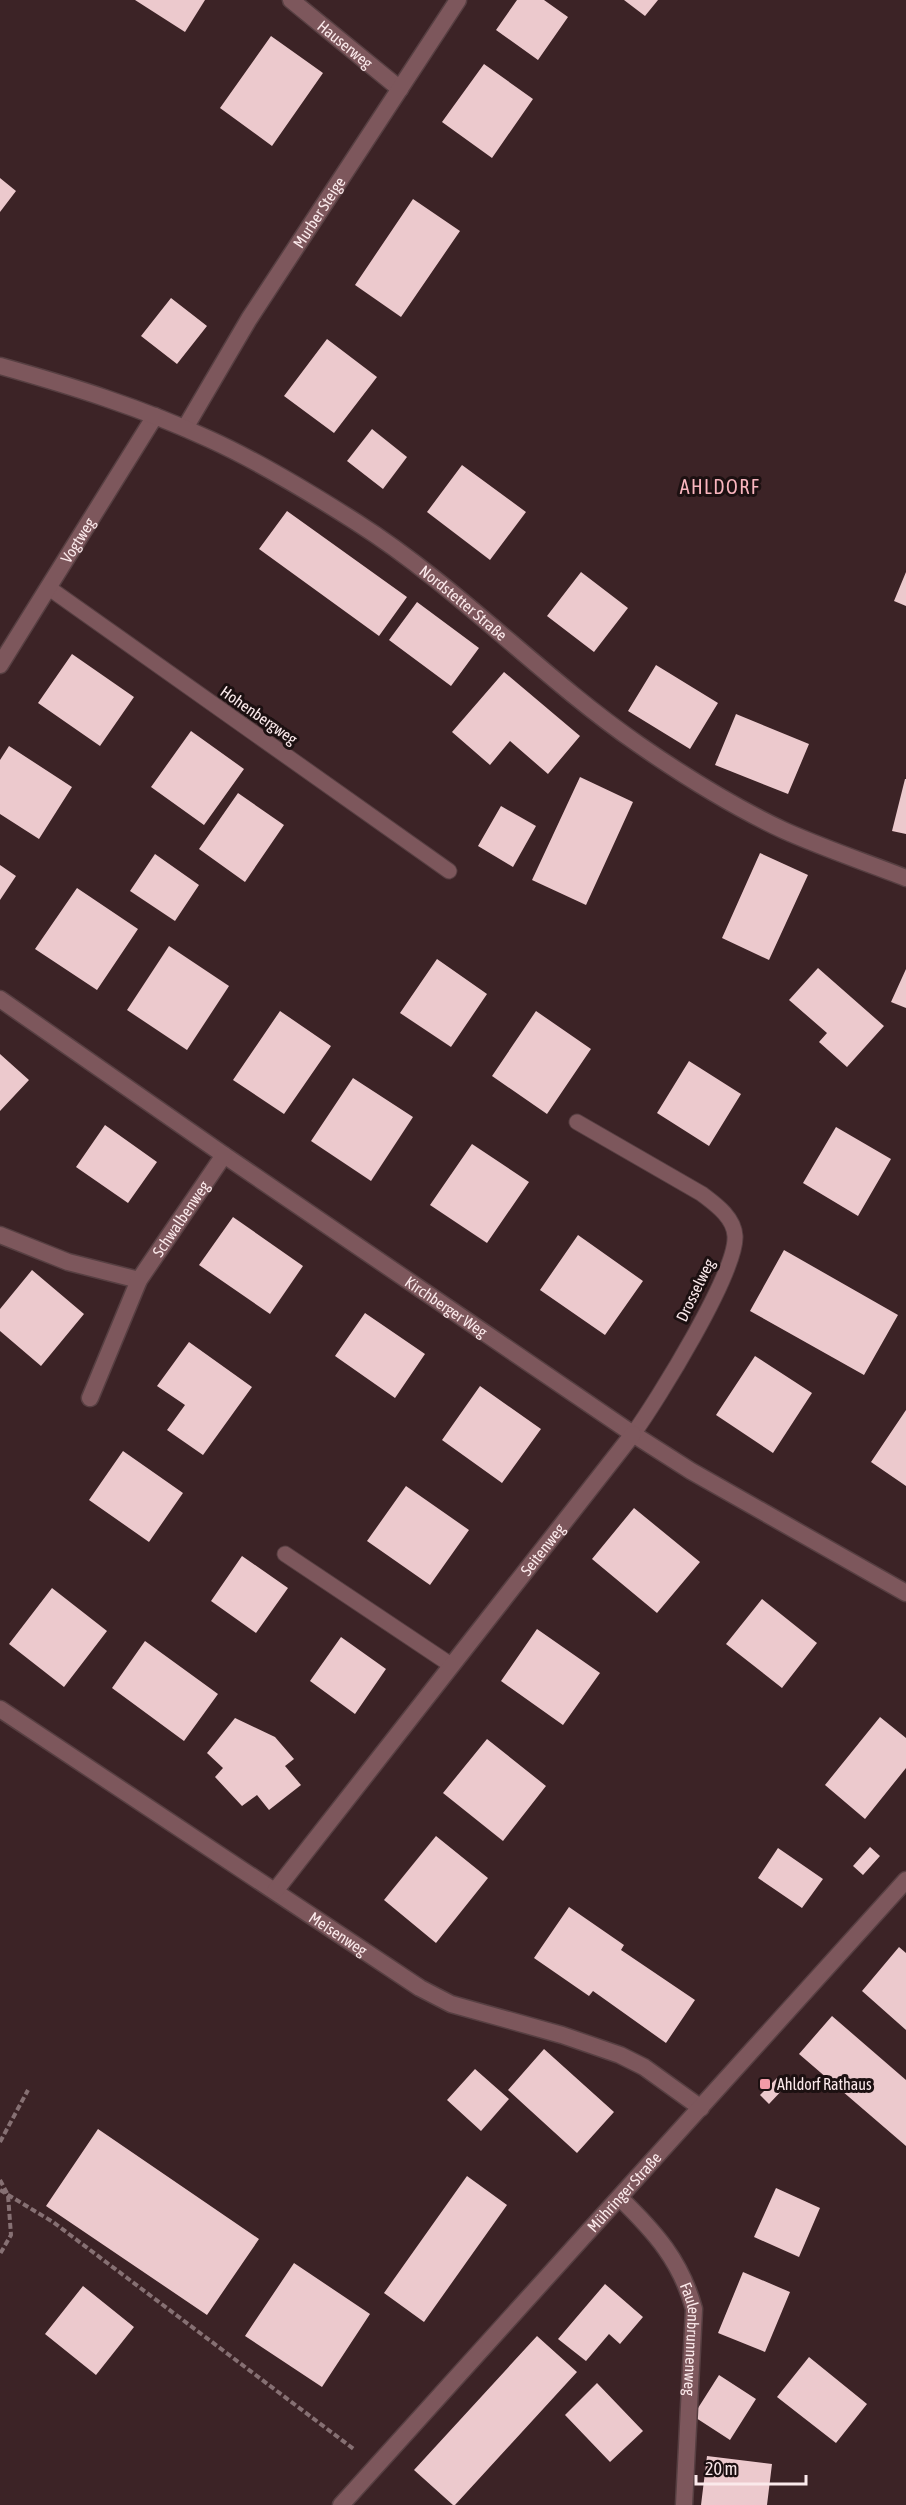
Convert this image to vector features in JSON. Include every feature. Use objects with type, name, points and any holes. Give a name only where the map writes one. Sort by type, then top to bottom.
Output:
[{"type":"street","name":"Hauserweg","points":[[291,0],[400,89]]},
{"type":"street","name":"Murber Steige","points":[[185,428],[249,319],[458,0]]},
{"type":"street","name":"Nordstetter Straße","points":[[0,366],[155,416],[240,455],[357,522],[427,573],[637,744],[710,791],[786,831],[906,878]]},
{"type":"street","name":"Vogtweg","points":[[0,664],[155,416]]},
{"type":"street","name":"Kirchberger Weg","points":[[0,999],[633,1434],[717,1486],[906,1593]]},
{"type":"street","name":"Schwalbenweg","points":[[90,1398],[139,1280],[224,1155]]},
{"type":"street","points":[[0,1235],[68,1262],[139,1280]]},
{"type":"street","name":"Seitenweg","points":[[275,1891],[633,1434]]},
{"type":"street","name":"Meisenweg","points":[[0,1709],[410,1982],[441,1999],[484,2014],[562,2035],[620,2055],[651,2072],[701,2108]]},
{"type":"street","name":"Mühringer Straße","points":[[341,2505],[904,1887]]},
{"type":"street","name":"Faulenbrunnenweg","points":[[620,2198],[649,2226],[675,2260],[687,2284],[694,2309],[684,2505]]},
{"type":"lane","name":"Hohenbergweg","points":[[49,588],[449,871]]},
{"type":"lane","name":"Drosselweg","points":[[577,1122],[702,1194],[720,1208],[731,1223],[735,1236],[733,1251],[723,1278],[658,1397],[633,1434]]},
{"type":"lane","points":[[285,1554],[452,1665]]},
{"type":"path","points":[[0,2142],[28,2090]]},
{"type":"path","points":[[0,2180],[8,2195],[11,2235],[0,2254]]},
{"type":"path","points":[[0,2190],[53,2223],[376,2466]]},
{"type":"building","points":[[135,0],[205,0],[185,32]]},
{"type":"building","points":[[517,0],[544,0],[568,17],[538,60],[496,30]]},
{"type":"building","points":[[624,0],[658,0],[645,16]]},
{"type":"building","points":[[271,36],[323,73],[272,146],[220,108]]},
{"type":"building","points":[[484,64],[533,99],[492,158],[442,122]]},
{"type":"building","points":[[0,178],[16,191],[0,212]]},
{"type":"building","points":[[413,199],[460,231],[401,317],[355,285]]},
{"type":"building","points":[[171,298],[207,326],[177,364],[141,336]]},
{"type":"building","points":[[327,339],[377,377],[334,433],[284,396]]},
{"type":"building","points":[[372,429],[407,457],[383,489],[347,461]]},
{"type":"building","points":[[462,465],[526,512],[490,560],[427,512]]},
{"type":"building","points":[[287,511],[407,597],[379,636],[259,549]]},
{"type":"building","points":[[581,572],[628,608],[594,652],[547,616]]},
{"type":"building","points":[[906,572],[906,606],[894,601]]},
{"type":"building","points":[[417,602],[479,648],[451,686],[389,640]]},
{"type":"building","points":[[72,654],[134,697],[100,746],[38,703]]},
{"type":"building","points":[[656,665],[718,703],[690,749],[628,711]]},
{"type":"building","points":[[504,672],[580,736],[548,774],[510,741],[490,765],[452,732]]},
{"type":"building","points":[[736,714],[809,744],[788,794],[715,765]]},
{"type":"building","points":[[191,731],[244,769],[204,825],[151,787]]},
{"type":"building","points":[[9,746],[72,787],[39,839],[0,814],[0,760]]},
{"type":"building","points":[[580,777],[633,802],[586,905],[532,880]]},
{"type":"building","points":[[906,779],[906,834],[892,831]]},
{"type":"building","points":[[238,793],[284,825],[245,882],[199,849]]},
{"type":"building","points":[[501,806],[536,826],[513,867],[478,846]]},
{"type":"building","points":[[760,853],[808,875],[769,960],[722,938]]},
{"type":"building","points":[[155,854],[199,885],[175,921],[130,891]]},
{"type":"building","points":[[0,865],[16,876],[0,900]]},
{"type":"building","points":[[77,888],[138,929],[97,990],[35,949]]},
{"type":"building","points":[[169,946],[229,986],[187,1050],[127,1010]]},
{"type":"building","points":[[437,959],[487,994],[451,1047],[400,1013]]},
{"type":"building","points":[[818,968],[884,1026],[847,1067],[819,1042],[827,1033],[789,1000]]},
{"type":"building","points":[[906,969],[906,1008],[891,1002]]},
{"type":"building","points":[[280,1011],[331,1046],[284,1114],[233,1080]]},
{"type":"building","points":[[536,1011],[591,1049],[547,1114],[492,1076]]},
{"type":"building","points":[[0,1054],[29,1080],[0,1111]]},
{"type":"building","points":[[689,1061],[741,1094],[709,1146],[657,1113]]},
{"type":"building","points":[[353,1078],[413,1117],[371,1181],[311,1141]]},
{"type":"building","points":[[105,1125],[157,1162],[128,1203],[76,1167]]},
{"type":"building","points":[[836,1127],[891,1159],[858,1216],[803,1183]]},
{"type":"building","points":[[472,1144],[529,1182],[487,1243],[430,1205]]},
{"type":"building","points":[[233,1217],[303,1266],[270,1314],[199,1265]]},
{"type":"building","points":[[578,1235],[643,1281],[605,1335],[540,1290]]},
{"type":"building","points":[[784,1250],[898,1315],[864,1375],[750,1311]]},
{"type":"building","points":[[32,1270],[84,1314],[41,1366],[0,1331],[0,1309]]},
{"type":"building","points":[[365,1313],[425,1354],[395,1398],[335,1356]]},
{"type":"building","points":[[189,1342],[252,1387],[203,1455],[167,1430],[185,1405],[157,1386]]},
{"type":"building","points":[[755,1356],[812,1393],[773,1453],[716,1415]]},
{"type":"building","points":[[480,1386],[541,1429],[502,1483],[442,1440]]},
{"type":"building","points":[[906,1410],[906,1486],[871,1462]]},
{"type":"building","points":[[123,1451],[183,1493],[149,1542],[89,1500]]},
{"type":"building","points":[[406,1486],[469,1530],[430,1585],[367,1541]]},
{"type":"building","points":[[634,1508],[700,1562],[657,1613],[592,1559]]},
{"type":"building","points":[[242,1556],[288,1588],[256,1633],[211,1601]]},
{"type":"building","points":[[52,1588],[107,1631],[64,1687],[9,1644]]},
{"type":"building","points":[[762,1599],[817,1643],[782,1688],[726,1644]]},
{"type":"building","points":[[537,1629],[600,1673],[563,1725],[501,1681]]},
{"type":"building","points":[[341,1637],[386,1669],[355,1714],[310,1681]]},
{"type":"building","points":[[145,1641],[218,1694],[184,1741],[112,1688]]},
{"type":"building","points":[[880,1717],[906,1738],[906,1768],[865,1819],[825,1785]]},
{"type":"building","points":[[235,1718],[275,1737],[294,1759],[285,1766],[301,1785],[269,1810],[257,1795],[242,1806],[215,1777],[223,1768],[207,1753]]},
{"type":"building","points":[[487,1739],[546,1786],[503,1841],[443,1793]]},
{"type":"building","points":[[436,1836],[488,1878],[436,1943],[384,1900]]},
{"type":"building","points":[[870,1847],[880,1856],[863,1875],[853,1866]]},
{"type":"building","points":[[778,1848],[823,1879],[802,1908],[758,1878]]},
{"type":"building","points":[[569,1907],[624,1945],[621,1950],[695,2000],[666,2043],[593,1991],[589,1996],[534,1958]]},
{"type":"building","points":[[899,1947],[906,1953],[906,2030],[862,1991]]},
{"type":"building","points":[[832,2016],[906,2080],[906,2146],[799,2054]]},
{"type":"building","points":[[544,2049],[614,2112],[577,2153],[508,2090]]},
{"type":"building","points":[[475,2069],[509,2099],[481,2131],[447,2100]]},
{"type":"building","points":[[777,2078],[786,2086],[769,2104],[760,2095]]},
{"type":"building","points":[[98,2129],[259,2239],[207,2315],[46,2206]]},
{"type":"building","points":[[467,2176],[507,2205],[424,2322],[384,2293]]},
{"type":"building","points":[[776,2188],[820,2208],[799,2257],[754,2237]]},
{"type":"building","points":[[294,2263],[370,2314],[322,2387],[245,2336]]},
{"type":"building","points":[[743,2272],[790,2292],[765,2352],[718,2333]]},
{"type":"building","points":[[605,2284],[643,2317],[620,2344],[609,2334],[586,2361],[558,2339]]},
{"type":"building","points":[[83,2286],[134,2327],[96,2375],[45,2334]]},
{"type":"building","points":[[537,2336],[577,2372],[453,2505],[414,2470]]},
{"type":"building","points":[[809,2357],[867,2404],[836,2443],[777,2397]]},
{"type":"building","points":[[719,2375],[756,2399],[730,2440],[693,2416]]},
{"type":"building","points":[[597,2383],[643,2431],[610,2462],[565,2415]]},
{"type":"building","points":[[707,2456],[772,2464],[767,2505],[701,2505]]},
{"type":"place","name":"Ahldorf Rathaus","points":[[765,2084]]},
{"type":"district","name":"AHLDORF","points":[[720,486]]}]
